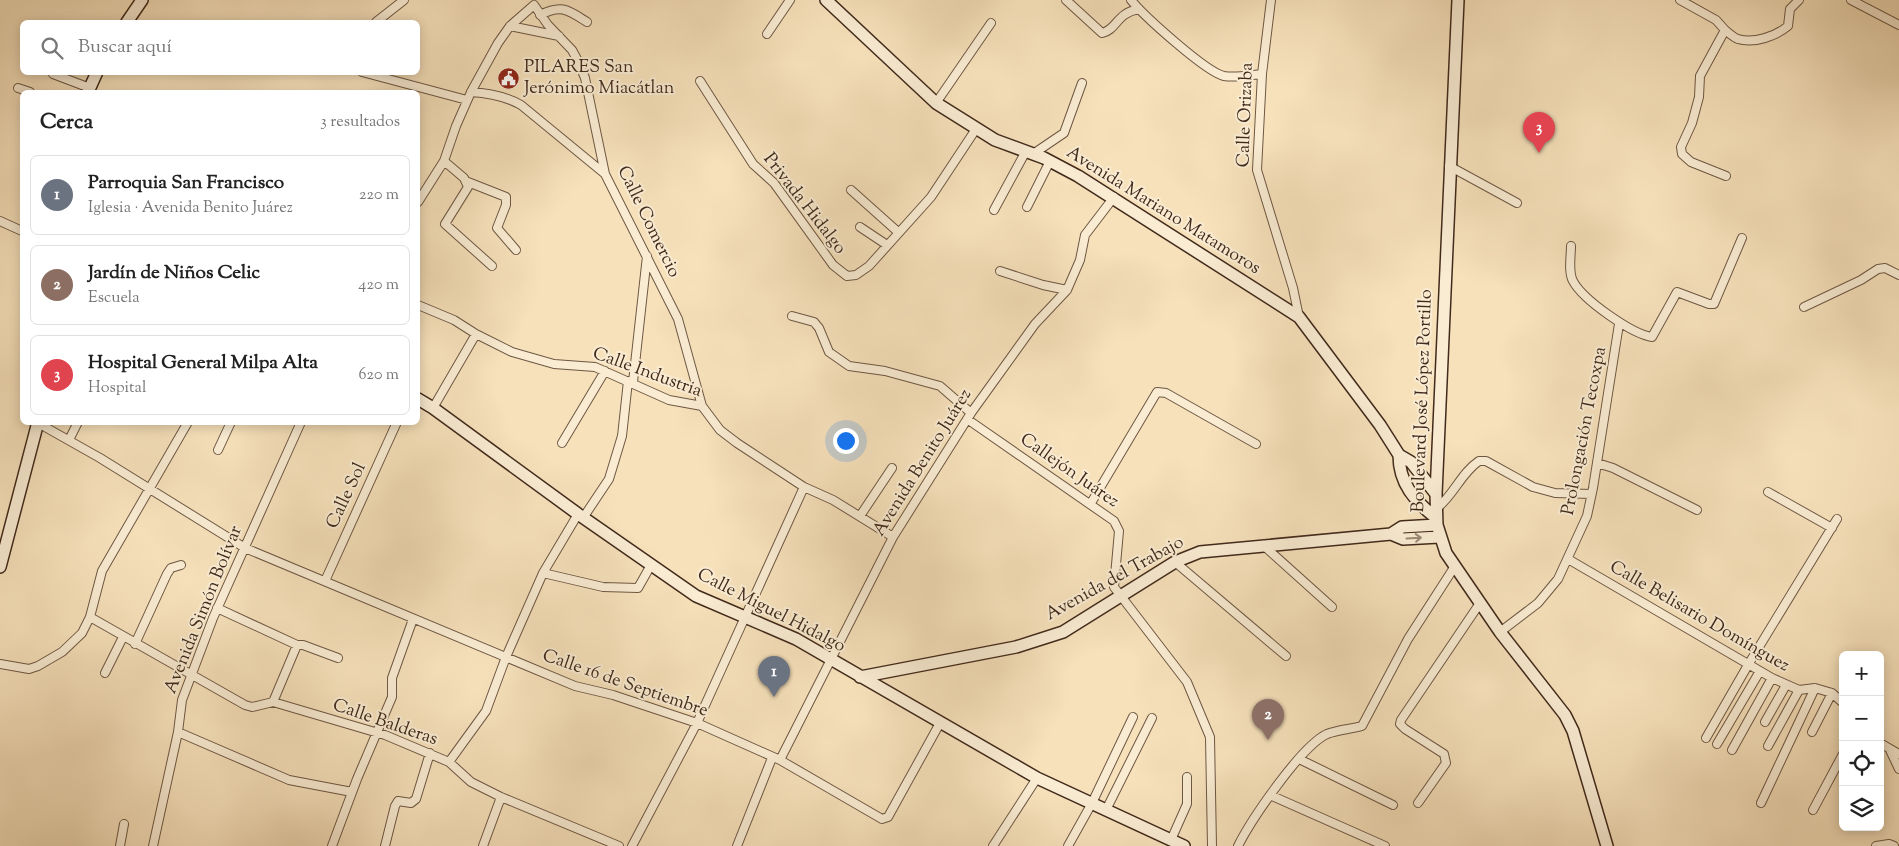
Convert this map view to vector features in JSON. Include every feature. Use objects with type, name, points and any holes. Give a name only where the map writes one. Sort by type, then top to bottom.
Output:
[{"type":"street","points":[[128,20],[142,0]]},
{"type":"street","points":[[379,20],[404,0]]},
{"type":"street","points":[[767,34],[790,0]]},
{"type":"street","name":"Avenida Mariano Matamoros","points":[[826,0],[936,103],[995,140],[1030,152],[1114,197],[1299,317],[1380,425],[1399,455],[1410,462],[1436,494]]},
{"type":"street","points":[[1066,0],[1102,33],[1108,32],[1121,15],[1139,9]]},
{"type":"street","points":[[1131,0],[1160,30],[1215,73],[1230,77],[1262,74]]},
{"type":"street","name":"Calle Orizaba","points":[[1270,0],[1262,74],[1257,170],[1293,288],[1299,317]]},
{"type":"street","name":"Boulevard José López Portillo","points":[[1458,0],[1449,166],[1436,494],[1436,517],[1439,537],[1455,566],[1500,632],[1565,715],[1574,731],[1607,846]]},
{"type":"street","points":[[1680,0],[1716,20],[1738,40],[1759,39],[1780,33],[1788,26],[1790,9],[1799,0]]},
{"type":"street","points":[[1851,0],[1896,24]]},
{"type":"street","points":[[420,195],[444,161],[471,92],[510,26],[534,2]]},
{"type":"street","name":"Calle Comercio","points":[[534,2],[540,15],[572,50],[585,78],[605,174],[678,319],[702,406]]},
{"type":"street","points":[[540,15],[562,8],[587,22]]},
{"type":"street","points":[[936,103],[991,23]]},
{"type":"street","points":[[510,26],[560,36]]},
{"type":"street","points":[[1725,30],[1700,76],[1699,97],[1692,123],[1681,147],[1682,154],[1691,162],[1726,176]]},
{"type":"street","points":[[55,75],[89,90],[96,75]]},
{"type":"street","points":[[373,75],[467,100]]},
{"type":"street","name":"Privada Hidalgo","points":[[700,81],[753,164],[774,183],[840,272],[847,276],[856,275],[869,266],[946,177],[976,129]]},
{"type":"street","points":[[994,210],[1030,152],[1064,133],[1082,84]]},
{"type":"street","points":[[18,88],[24,90]]},
{"type":"street","points":[[471,92],[495,94],[509,98],[521,105],[605,174]]},
{"type":"street","points":[[444,161],[468,182],[506,197],[506,205],[496,228],[516,250]]},
{"type":"street","points":[[1027,207],[1050,162]]},
{"type":"street","points":[[1449,166],[1517,203]]},
{"type":"street","points":[[468,182],[466,192],[445,224],[492,266]]},
{"type":"street","points":[[851,190],[898,232]]},
{"type":"street","name":"Avenida Benito Juárez","points":[[737,846],[776,759],[893,537],[969,416],[1035,324],[1067,290],[1080,260],[1085,235],[1114,197]]},
{"type":"street","points":[[0,221],[20,230]]},
{"type":"street","points":[[860,227],[887,245]]},
{"type":"street","points":[[1571,246],[1572,280],[1620,324],[1652,336],[1676,292],[1709,304],[1714,304],[1742,238]]},
{"type":"street","points":[[449,762],[486,711],[506,657],[543,573],[580,516],[609,478],[622,436],[647,256]]},
{"type":"street","points":[[1804,307],[1861,280],[1878,269],[1885,268],[1899,275]]},
{"type":"street","points":[[1000,271],[1043,285],[1067,290]]},
{"type":"street","name":"Calle Industria","points":[[420,306],[454,320],[476,334],[512,352],[542,361],[585,365],[605,371],[669,400],[702,406],[720,430],[804,487],[860,516],[893,537]]},
{"type":"street","name":"Callejón Juárez","points":[[792,316],[814,322],[819,328],[829,352],[849,366],[885,372],[940,386],[969,416],[1114,521],[1119,531],[1113,582],[1120,596]]},
{"type":"street","name":"Prolongación Tecoxpa","points":[[1500,632],[1538,602],[1558,579],[1587,516],[1620,324]]},
{"type":"street","points":[[433,408],[476,334]]},
{"type":"street","points":[[562,443],[605,371]]},
{"type":"street","points":[[1091,503],[1157,392],[1166,394],[1256,444]]},
{"type":"street","name":"Calle Miguel Hidalgo","points":[[420,400],[580,516],[696,596],[796,639],[1037,778],[1184,846]]},
{"type":"street","points":[[0,567],[37,425]]},
{"type":"street","name":"Calle 16 de Septiembre","points":[[42,425],[149,488],[245,548],[575,686],[612,695],[696,723],[776,759],[882,819],[888,817],[940,723]]},
{"type":"street","points":[[69,440],[76,425]]},
{"type":"street","points":[[0,664],[29,669],[45,662],[73,642],[82,633],[90,617],[102,571],[186,425]]},
{"type":"street","points":[[218,450],[230,425]]},
{"type":"street","name":"Avenida Simón Bolívar","points":[[153,846],[178,732],[182,700],[191,674],[217,608],[300,425]]},
{"type":"street","name":"Calle Sol","points":[[325,581],[396,425]]},
{"type":"street","name":"Avenida Mariano Matamoros","points":[[1399,455],[1399,467],[1407,490],[1418,504],[1436,517]]},
{"type":"street","points":[[1436,517],[1461,479],[1479,461],[1486,461],[1533,487],[1555,493],[1591,494]]},
{"type":"street","points":[[1597,463],[1613,468],[1698,510]]},
{"type":"street","points":[[860,516],[892,468]]},
{"type":"street","points":[[632,846],[696,723],[804,487]]},
{"type":"street","points":[[1768,492],[1832,528]]},
{"type":"street","name":"Avenida del Trabajo","points":[[1391,534],[1402,527],[1436,517]]},
{"type":"street","points":[[1706,738],[1837,519]]},
{"type":"street","name":"Avenida del Trabajo","points":[[860,677],[1016,647],[1063,632],[1175,562],[1200,552],[1391,534],[1403,539],[1439,537]]},
{"type":"street","points":[[1262,545],[1332,607]]},
{"type":"street","name":"Calle Belisario Domínguez","points":[[1568,559],[1760,672],[1799,690],[1815,688],[1832,693],[1839,699]]},
{"type":"street","points":[[1175,562],[1286,656]]},
{"type":"street","points":[[135,644],[167,574],[171,568],[180,565]]},
{"type":"street","points":[[543,573],[602,587],[638,588],[651,565]]},
{"type":"street","points":[[1238,846],[1270,794],[1299,759],[1327,734],[1362,726],[1408,639],[1455,566]]},
{"type":"street","points":[[1120,596],[1142,620],[1187,682],[1210,737],[1212,846]]},
{"type":"street","points":[[1418,803],[1446,763],[1444,754],[1405,729],[1400,724],[1401,720],[1480,603]]},
{"type":"street","points":[[217,608],[296,646],[303,645],[338,658]]},
{"type":"street","name":"Calle Balderas","points":[[90,617],[244,705],[252,707],[273,702],[377,733],[449,762],[471,782],[500,797],[619,846]]},
{"type":"street","points":[[332,846],[352,792],[392,697],[392,678],[413,619]]},
{"type":"street","points":[[105,672],[123,637]]},
{"type":"street","points":[[273,702],[296,646]]},
{"type":"street","points":[[1717,744],[1760,672]]},
{"type":"street","points":[[1732,750],[1772,678]]},
{"type":"street","points":[[1765,722],[1786,685]]},
{"type":"street","points":[[1761,802],[1815,688]]},
{"type":"street","points":[[1768,746],[1799,690]]},
{"type":"street","points":[[1812,732],[1832,693]]},
{"type":"street","points":[[1068,846],[1092,803],[1133,716]]},
{"type":"street","points":[[1106,810],[1152,718]]},
{"type":"street","points":[[178,732],[289,780],[352,792]]},
{"type":"street","points":[[1884,746],[1899,754]]},
{"type":"street","points":[[1890,750],[1899,770]]},
{"type":"street","points":[[385,846],[395,806],[398,801],[411,803],[416,799],[430,753]]},
{"type":"street","points":[[1299,759],[1393,805]]},
{"type":"street","points":[[1813,810],[1839,761]]},
{"type":"street","points":[[1171,840],[1187,804],[1187,777]]},
{"type":"street","points":[[993,846],[1037,778]]},
{"type":"street","points":[[1270,794],[1385,846]]},
{"type":"street","points":[[483,846],[500,797]]},
{"type":"street","points":[[120,846],[124,824]]},
{"type":"street","points":[[1876,846],[1889,844],[1894,846]]},
{"type":"place","name":"PILARES San Jerónimo Miacátlan","points":[[508,78]]},
{"type":"place","name":"Hospital General Milpa Alta","points":[[1539,153]]},
{"type":"place","name":"Parroquia San Francisco","points":[[774,697]]},
{"type":"place","name":"Jardín de Niños Celic","points":[[1268,740]]}]
